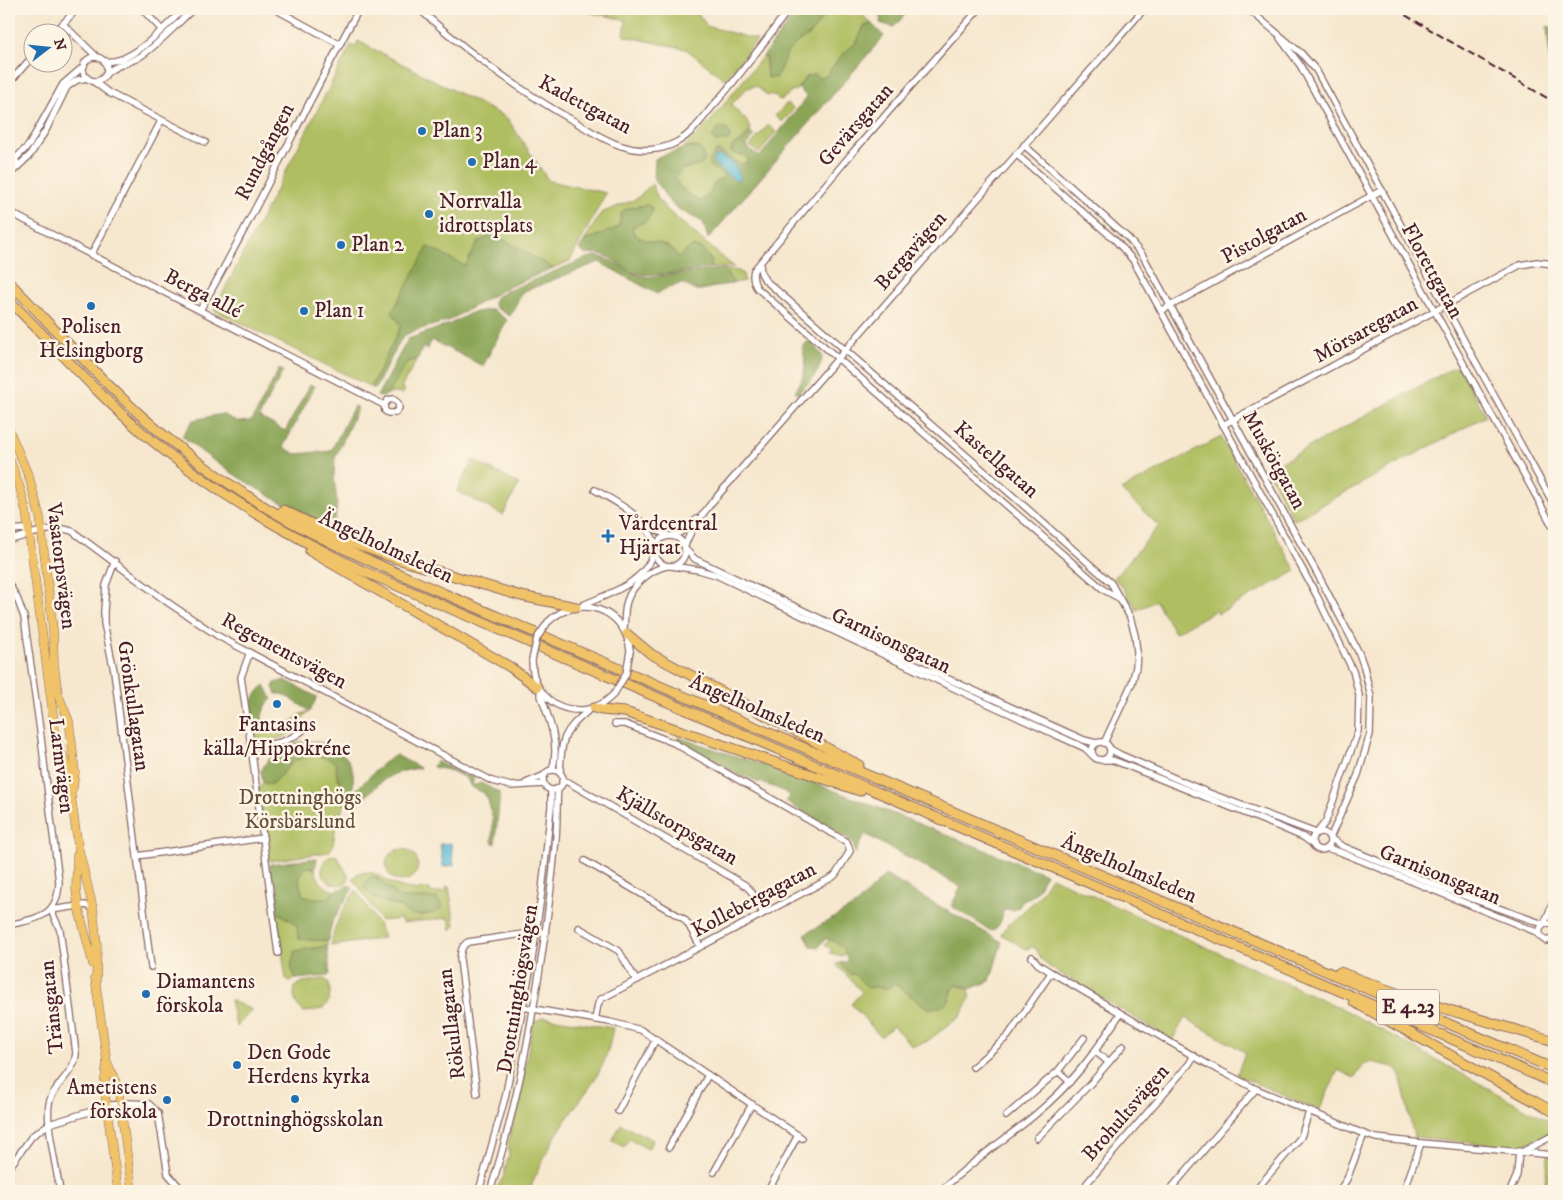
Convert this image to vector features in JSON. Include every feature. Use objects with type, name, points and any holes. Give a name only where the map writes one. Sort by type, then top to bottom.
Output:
[{"type":"highway","name":"Ängelholmsleden","points":[[9,282],[106,383],[170,440],[226,482],[310,532],[445,594],[1554,1069]]},
{"type":"highway","name":"Ängelholmsleden","points":[[9,300],[99,392],[143,433],[200,478],[247,509],[314,548],[363,571],[1554,1083]]},
{"type":"highway","points":[[141,415],[246,489],[287,512],[352,543],[397,559],[521,596],[579,606]]},
{"type":"highway","points":[[247,509],[286,537],[503,663],[538,689]]},
{"type":"highway","points":[[625,631],[651,654],[868,770],[896,787]]},
{"type":"highway","points":[[592,708],[625,712],[815,774],[904,809],[926,813]]},
{"type":"highway","points":[[1262,945],[1299,955],[1383,989],[1452,1012],[1554,1042]]},
{"type":"highway","points":[[1329,986],[1360,1006],[1554,1112]]},
{"type":"main road","name":"Vasatorpsvägen","points":[[9,430],[29,477],[38,506],[53,630],[54,664],[58,694],[69,721],[75,772],[71,799]]},
{"type":"main road","name":"Vasatorpsvägen","points":[[9,458],[22,496],[30,533],[54,728],[67,767],[78,846],[93,908],[97,945],[96,983]]},
{"type":"main road","name":"Vasatorpsvägen","points":[[78,846],[76,890],[78,906],[92,954],[107,1062],[104,1087],[113,1105],[132,1191]]},
{"type":"main road","name":"Vasatorpsvägen","points":[[107,1062],[118,1086],[113,1105],[118,1191]]},
{"type":"street","points":[[65,22],[77,9]]},
{"type":"street","points":[[142,9],[161,29]]},
{"type":"street","points":[[9,175],[30,155],[46,130],[68,88],[77,80],[97,81],[106,75],[116,64],[137,51],[184,9]]},
{"type":"street","points":[[9,165],[29,146],[63,84],[91,58],[116,64],[134,60],[145,53],[193,9]]},
{"type":"street","points":[[275,9],[339,44]]},
{"type":"street","name":"Rundgången","points":[[200,310],[222,273],[339,44],[359,9]]},
{"type":"street","name":"Kadettgatan","points":[[419,9],[491,69],[543,104],[613,142],[630,148],[647,150],[675,143],[690,132],[741,72],[789,9]]},
{"type":"street","name":"Gevärsgatan","points":[[838,359],[757,288],[752,274],[853,152],[980,9]]},
{"type":"street","name":"Bergavägen","points":[[671,536],[681,532],[702,514],[1144,9]]},
{"type":"street","name":"Florettgatan","points":[[1248,9],[1259,17]]},
{"type":"street","name":"Florettgatan","points":[[1252,9],[1276,33],[1301,52],[1316,70],[1554,505]]},
{"type":"street","points":[[72,32],[97,58]]},
{"type":"street","name":"Florettgatan","points":[[1276,33],[1300,65],[1554,529]]},
{"type":"street","points":[[86,45],[84,73],[90,80],[109,93],[205,142]]},
{"type":"street","points":[[104,61],[107,66],[106,87],[109,93]]},
{"type":"street","points":[[9,83],[22,68]]},
{"type":"street","points":[[92,255],[161,121]]},
{"type":"street","name":"Muskötgatan","points":[[1024,145],[1132,241],[1142,256],[1234,420],[1359,652],[1368,680],[1371,707],[1370,734],[1358,775],[1330,838]]},
{"type":"street","points":[[9,153],[20,166]]},
{"type":"street","name":"Muskötgatan","points":[[1016,154],[1125,250],[1138,267],[1317,596],[1353,671],[1359,705],[1358,732],[1326,821],[1317,833]]},
{"type":"street","name":"Pistolgatan","points":[[1161,311],[1382,190]]},
{"type":"street","name":"Berga allé","points":[[9,208],[28,222],[384,405]]},
{"type":"street","name":"Mörsaregatan","points":[[1223,426],[1520,265],[1537,262],[1554,264]]},
{"type":"street","points":[[760,264],[761,273],[765,280],[846,351]]},
{"type":"street","name":"Kastellgatan","points":[[846,351],[1111,583],[1130,617],[1137,652],[1132,683],[1104,743]]},
{"type":"street","name":"Kastellgatan","points":[[838,359],[1104,590],[1119,598]]},
{"type":"street","points":[[595,490],[626,507],[644,524],[656,548],[656,556],[660,562],[670,566]]},
{"type":"street","name":"Bergavägen","points":[[685,548],[702,514]]},
{"type":"street","points":[[644,524],[680,539],[685,548],[685,557],[681,562],[654,571],[635,588],[627,600],[625,631],[630,651],[626,674],[614,694],[606,702],[592,708],[575,721],[565,735],[562,745],[560,773],[562,781],[558,788],[551,790],[544,784],[543,779],[552,770],[555,744],[551,725],[533,676],[532,660],[537,638],[548,622],[558,613],[610,594],[627,585],[646,568],[661,539],[671,536]]},
{"type":"street","points":[[9,530],[23,529],[30,533]]},
{"type":"street","name":"Regementsvägen","points":[[42,531],[62,529],[72,531],[194,621],[492,781],[511,786],[544,784]]},
{"type":"street","points":[[9,540],[42,531]]},
{"type":"street","name":"Garnisonsgatan","points":[[685,548],[695,559],[924,668],[1084,740],[1104,743],[1121,755],[1209,793],[1317,833],[1325,832],[1342,846],[1445,889],[1554,926]]},
{"type":"street","name":"Grönkullagatan","points":[[115,561],[106,585],[104,623],[114,671],[151,967]]},
{"type":"street","name":"Garnisonsgatan","points":[[670,566],[692,568],[716,575],[962,692],[1085,748],[1097,760],[1118,762],[1282,828],[1313,844],[1318,849],[1326,848],[1340,852],[1534,930],[1544,940],[1552,940]]},
{"type":"street","name":"Larmvägen","points":[[9,584],[24,617],[58,864],[59,890],[56,902],[51,910]]},
{"type":"street","points":[[579,606],[588,606],[604,612],[614,618],[625,631]]},
{"type":"street","points":[[250,652],[241,677],[278,954]]},
{"type":"street","points":[[538,689],[553,703],[564,708],[574,710],[592,708]]},
{"type":"street","name":"Kollebergagatan","points":[[595,1020],[598,1004],[601,999],[834,876],[850,851],[848,844],[674,743],[625,724],[615,724]]},
{"type":"street","points":[[251,746],[284,742],[302,731]]},
{"type":"street","points":[[1093,756],[1092,749],[1096,743]]},
{"type":"street","points":[[1103,760],[1109,756],[1110,749]]},
{"type":"street","points":[[552,770],[560,773]]},
{"type":"street","name":"Regementsvägen","points":[[522,785],[545,775]]},
{"type":"street","name":"Kjällstorpsgatan","points":[[562,781],[568,782],[746,885],[763,913]]},
{"type":"street","name":"Drottninghögsvägen","points":[[490,1191],[502,1154],[515,1101],[533,1010],[556,846],[558,788]]},
{"type":"street","name":"Drottninghögsvägen","points":[[479,1191],[500,1116],[537,932],[550,816],[551,790]]},
{"type":"street","points":[[1313,844],[1312,839],[1317,833]]},
{"type":"street","points":[[137,856],[263,838]]},
{"type":"street","points":[[1326,848],[1330,845],[1330,838]]},
{"type":"street","points":[[585,861],[679,915],[688,924],[700,946]]},
{"type":"street","points":[[1540,936],[1540,928],[1544,924],[1554,900]]},
{"type":"street","points":[[9,924],[38,917],[51,910],[85,905],[93,908]]},
{"type":"street","name":"Tränsgatan","points":[[51,910],[60,930],[76,1053],[72,1068],[55,1090],[49,1100],[47,1109],[60,1191]]},
{"type":"street","points":[[579,928],[619,951],[636,980]]},
{"type":"street","name":"Rökullagatan","points":[[477,1094],[460,959],[461,949],[468,942],[545,932]]},
{"type":"street","name":"Brohultsvägen","points":[[1032,957],[1051,973],[1194,1056],[1256,1089],[1364,1134],[1376,1138],[1421,1143],[1554,1155]]},
{"type":"street","points":[[973,1067],[1008,1036],[1051,973]]},
{"type":"street","points":[[522,1007],[633,1027],[656,1039],[800,1137],[768,1191]]},
{"type":"street","points":[[941,1191],[970,1164],[1036,1114],[1070,1082],[1096,1052],[1120,1014]]},
{"type":"street","points":[[1006,1116],[1058,1071],[1084,1038]]},
{"type":"street","points":[[618,1111],[656,1039]]},
{"type":"street","points":[[1037,1138],[1124,1046]]},
{"type":"street","points":[[1096,1052],[1108,1062]]},
{"type":"street","name":"Brohultsvägen","points":[[1084,1191],[1087,1183],[1194,1056]]},
{"type":"street","points":[[1058,1071],[1070,1082]]},
{"type":"street","points":[[669,1147],[708,1075]]},
{"type":"street","points":[[1169,1191],[1256,1089]]},
{"type":"street","points":[[9,1168],[32,1136],[49,1124],[113,1105],[129,1103],[149,1104],[158,1114],[167,1172],[169,1177],[183,1191]]},
{"type":"street","points":[[714,1172],[752,1104]]},
{"type":"street","points":[[1255,1191],[1301,1137],[1309,1112]]},
{"type":"street","points":[[1339,1191],[1347,1179],[1364,1134]]},
{"type":"street","points":[[1510,1191],[1517,1175],[1520,1152],[1554,1135]]},
{"type":"street","points":[[1404,1191],[1421,1143]]},
{"type":"green space","points":[[574,9],[695,9],[707,26],[757,40],[725,80],[686,49],[624,36],[626,20]]},
{"type":"green space","points":[[798,9],[826,9],[810,35],[799,41],[788,51],[776,78],[767,77],[764,55]]},
{"type":"green space","points":[[826,9],[835,9],[851,16],[858,11],[872,24],[864,26],[857,42],[839,58],[826,76],[819,79],[806,77],[795,91],[793,90],[783,99],[780,100],[771,94],[768,96],[756,86],[747,88],[731,105],[746,120],[751,130],[741,142],[733,145],[748,158],[747,163],[739,164],[719,151],[725,176],[714,183],[710,194],[700,201],[688,194],[678,185],[674,177],[683,169],[701,165],[693,146],[683,148],[708,124],[764,55],[766,70],[785,58],[788,51],[799,41],[810,35]]},
{"type":"green space","points":[[882,9],[910,9],[894,27],[880,23]]},
{"type":"green space","points":[[872,24],[884,36],[708,239],[703,222],[672,204],[654,181],[655,159],[689,147],[702,150],[704,162],[701,165],[683,169],[674,178],[681,188],[700,201],[708,196],[714,183],[725,176],[710,166],[709,161],[715,152],[719,151],[739,164],[747,163],[748,158],[731,152],[731,149],[733,145],[741,142],[749,132],[754,136],[746,147],[760,156],[807,97],[798,88],[806,77],[816,74],[819,78],[826,76],[839,58],[857,42],[864,26]]},
{"type":"green space","points":[[1554,26],[1554,81],[1551,79],[1547,27]]},
{"type":"green space","name":"Norrvalla idrottsplats","points":[[358,41],[507,118],[549,181],[606,193],[570,261],[553,268],[493,234],[478,242],[465,266],[401,326],[371,387],[214,310],[351,45],[355,47]]},
{"type":"green space","points":[[787,103],[794,109],[782,122],[775,116]]},
{"type":"green space","points":[[768,125],[776,132],[759,153],[750,146]]},
{"type":"green space","points":[[718,128],[726,128],[730,136],[729,140],[715,142],[712,138]]},
{"type":"green space","points":[[652,184],[658,199],[667,210],[734,267],[712,268],[711,259],[694,246],[679,257],[667,246],[638,237],[632,229],[634,226],[644,222],[652,208],[647,205],[627,209],[622,213],[617,228],[584,241],[601,213],[636,199]]},
{"type":"green space","points":[[647,205],[652,208],[652,213],[646,221],[632,227],[634,234],[642,239],[667,246],[679,257],[691,247],[699,248],[708,256],[712,268],[652,275],[635,273],[606,256],[600,254],[586,255],[579,249],[584,241],[617,228],[624,210]]},
{"type":"green space","points":[[493,234],[553,268],[504,289],[448,321],[405,335],[375,389],[371,387],[401,326],[392,312],[428,247],[465,266],[478,242]]},
{"type":"green space","points":[[596,256],[610,260],[634,274],[650,277],[723,269],[734,283],[696,291],[682,283],[657,294],[599,262],[522,292],[510,316],[496,308],[493,302],[496,297],[505,292]]},
{"type":"green space","points":[[723,269],[739,271],[743,274],[744,281],[734,283]]},
{"type":"green space","points":[[493,310],[507,320],[483,366],[432,340],[427,349],[423,347],[417,360],[407,362],[388,394],[382,397],[377,396],[408,339],[450,324],[471,313]]},
{"type":"green space","points":[[809,340],[822,355],[820,367],[798,394],[795,391],[803,375],[805,359],[802,347]]},
{"type":"green space","points":[[417,360],[401,388],[405,390],[402,394],[388,394],[407,362]]},
{"type":"green space","points":[[1458,365],[1486,416],[1294,520],[1267,470]]},
{"type":"green space","points":[[279,369],[283,371],[259,417],[285,431],[310,385],[315,386],[283,447],[296,454],[331,451],[354,406],[358,407],[335,458],[334,477],[337,502],[334,530],[236,476],[182,436],[193,420],[222,414],[238,422],[252,421]]},
{"type":"green space","points":[[1221,437],[1296,571],[1218,614],[1216,610],[1175,633],[1156,601],[1137,610],[1114,578],[1159,526],[1121,490]]},
{"type":"green space","points":[[473,460],[519,484],[503,515],[457,491]]},
{"type":"green space","points":[[285,680],[317,697],[310,711],[283,694],[276,694],[273,687],[275,683]]},
{"type":"green space","points":[[265,685],[272,699],[263,712],[264,728],[253,726],[252,703],[256,694]]},
{"type":"green space","points":[[310,711],[284,737],[261,743],[255,740],[253,726],[264,728],[287,726],[299,715]]},
{"type":"green space","points":[[678,737],[805,779],[1046,874],[1035,894],[1013,910],[1003,909],[999,925],[991,931],[951,906],[961,887],[865,834],[855,853],[853,843],[850,840],[786,802],[790,796],[787,793],[746,776],[743,778],[678,740]]},
{"type":"green space","points":[[305,741],[333,747],[347,758],[353,775],[353,786],[345,804],[343,803],[342,785],[336,772],[337,764],[324,757],[306,756],[299,758],[270,785],[263,782],[261,771],[269,759],[291,745]]},
{"type":"green space","points":[[396,755],[420,768],[399,772],[385,779],[358,804],[352,801],[357,789],[382,764]]},
{"type":"green space","name":"Drottninghögs Körsbärslund","points":[[306,756],[328,757],[337,764],[337,778],[342,783],[343,803],[345,804],[336,824],[333,846],[329,852],[270,861],[268,859],[258,790],[263,782],[266,784],[277,779],[295,760]]},
{"type":"green space","points":[[436,761],[464,775],[474,777],[472,786],[481,783],[500,793],[495,844],[492,842],[493,819],[484,793],[471,787],[467,779],[452,771],[433,767]]},
{"type":"green space","points":[[402,849],[408,850],[413,854],[417,859],[417,871],[413,876],[408,880],[402,881],[396,880],[391,876],[387,871],[386,865],[387,859],[391,854],[396,850]]},
{"type":"green space","points":[[333,855],[337,856],[349,877],[347,883],[332,884],[323,876],[323,864],[326,859]]},
{"type":"green space","points":[[317,858],[315,869],[305,868],[301,875],[300,885],[303,896],[327,898],[335,891],[350,885],[353,888],[332,922],[328,941],[298,939],[297,925],[276,911],[270,867],[271,864]]},
{"type":"green space","points":[[305,868],[315,869],[319,880],[324,886],[335,891],[327,898],[303,896],[299,879]]},
{"type":"green space","points":[[370,872],[404,888],[430,889],[431,893],[447,891],[446,887],[449,887],[455,925],[451,930],[449,918],[402,923],[401,919],[381,921],[353,878],[358,873]],"holes":[[[371,877],[377,878],[400,897],[408,899],[435,899],[439,901],[441,909],[396,906]]]},
{"type":"green space","points":[[885,875],[1002,942],[990,981],[970,989],[955,985],[944,1005],[928,1008],[895,984],[884,989],[868,988],[854,974],[850,974],[840,963],[848,961],[843,948],[836,942],[828,939],[824,940],[819,947],[811,946],[805,934],[856,905]]},
{"type":"green space","points":[[373,876],[403,898],[437,898],[441,909],[420,916],[411,915],[399,907],[380,900],[364,888],[367,880]]},
{"type":"green space","points":[[1051,877],[1343,1009],[1554,1124],[1554,1130],[1522,1146],[1514,1147],[1414,1137],[1400,1074],[1394,1067],[1371,1062],[1364,1065],[1354,1078],[1338,1070],[1319,1111],[1237,1075],[1245,1052],[1185,1018],[1172,1040],[1048,966],[1041,959],[1036,949],[1032,947],[1026,949],[1001,934],[1005,928],[1037,899]]},
{"type":"green space","points":[[356,890],[380,927],[384,938],[331,946],[337,923]]},
{"type":"green space","points":[[276,911],[297,925],[298,939],[328,941],[327,946],[295,951],[291,967],[296,979],[288,981],[286,979]]},
{"type":"green space","points":[[831,938],[848,949],[843,956],[830,953],[832,950],[825,945]]},
{"type":"green space","points":[[327,946],[330,974],[328,976],[296,979],[291,967],[295,951]]},
{"type":"green space","points":[[840,963],[850,974],[854,974],[868,988],[884,989],[895,984],[927,1008],[949,1001],[954,987],[957,985],[969,990],[971,996],[961,1016],[926,1042],[912,1046],[893,1026],[881,1037],[851,1004],[862,992],[836,964]]},
{"type":"green space","points":[[325,979],[329,983],[330,997],[328,1002],[322,1008],[304,1012],[295,1000],[295,986],[303,982]]},
{"type":"green space","points":[[230,1000],[252,1010],[236,1027]]},
{"type":"green space","points":[[543,1017],[613,1028],[608,1050],[602,1067],[553,1142],[529,1191],[494,1191],[503,1178],[509,1155],[508,1142],[517,1112],[533,1023]]},
{"type":"green space","points":[[621,1124],[653,1140],[648,1149],[629,1139],[624,1147],[612,1141]]},
{"type":"green space","points":[[1548,1155],[1554,1158],[1554,1191],[1544,1191]]},
{"type":"water","points":[[716,156],[729,160],[738,170],[740,179],[737,181],[714,164]]},
{"type":"water","points":[[451,843],[454,865],[443,867],[440,844]]},
{"type":"railway","points":[[1395,9],[1554,102]]},
{"type":"place","name":"Plan 3","points":[[422,131]]},
{"type":"place","name":"Plan 4","points":[[472,162]]},
{"type":"place","name":"Norrvalla idrottsplats","points":[[429,214]]},
{"type":"place","name":"Plan 2","points":[[341,245]]},
{"type":"place","name":"Polisen Helsingborg","points":[[91,306]]},
{"type":"place","name":"Plan 1","points":[[304,311]]},
{"type":"place","name":"Vårdcentral Hjärtat","points":[[608,536]]},
{"type":"place","name":"Fantasins källa/Hippokréne","points":[[277,704]]},
{"type":"place","name":"Diamantens förskola","points":[[146,994]]},
{"type":"place","name":"Den Gode Herdens kyrka","points":[[237,1065]]},
{"type":"place","name":"Drottninghögsskolan","points":[[295,1099]]},
{"type":"place","name":"Ametistens förskola","points":[[167,1100]]}]
